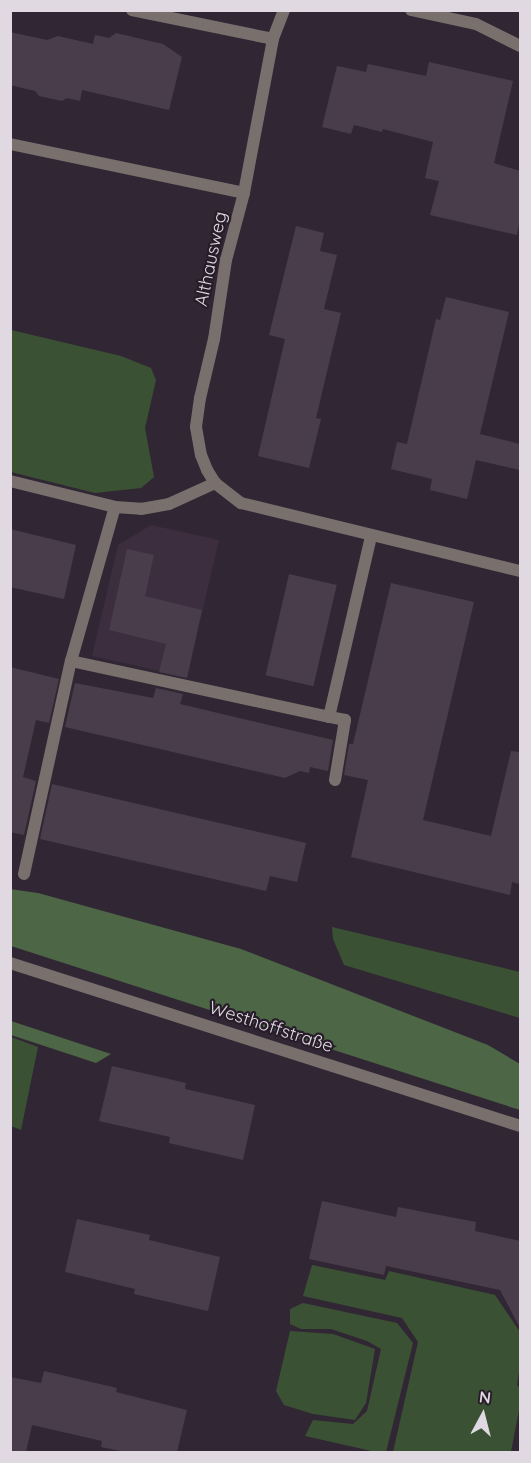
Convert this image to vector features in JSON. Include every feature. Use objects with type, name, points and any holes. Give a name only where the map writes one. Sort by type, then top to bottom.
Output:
[{"type":"street","points":[[132,10],[273,39]]},
{"type":"street","name":"Althausweg","points":[[284,10],[273,39],[244,193],[226,260],[196,427],[201,455],[215,483],[241,503],[520,571]]},
{"type":"street","points":[[411,10],[476,24],[520,46]]},
{"type":"street","points":[[10,144],[244,193]]},
{"type":"street","points":[[10,480],[115,507],[155,507],[215,483]]},
{"type":"street","points":[[24,874],[71,661],[115,507]]},
{"type":"street","points":[[329,717],[371,536]]},
{"type":"street","points":[[71,661],[345,720],[335,780]]},
{"type":"street","name":"Westhoffstraße","points":[[10,963],[520,1126]]},
{"type":"shaded area","points":[[151,525],[219,540],[187,677],[92,656],[118,545]]},
{"type":"green space","points":[[11,330],[121,356],[151,368],[156,380],[145,428],[154,477],[141,488],[95,493],[11,472]]},
{"type":"green space","points":[[10,889],[38,893],[241,949],[488,1045],[520,1064],[520,1110],[11,946]]},
{"type":"green space","points":[[332,927],[520,972],[520,1018],[344,965],[333,939]]},
{"type":"green space","points":[[11,1021],[111,1054],[96,1063],[11,1035]]},
{"type":"green space","points":[[11,1037],[38,1047],[21,1130],[11,1126]]},
{"type":"green space","points":[[312,1265],[385,1280],[389,1271],[495,1295],[520,1332],[520,1365],[517,1385],[520,1388],[520,1405],[511,1452],[393,1452],[418,1342],[402,1318],[303,1296]]},
{"type":"green space","points":[[303,1303],[397,1323],[413,1343],[386,1452],[376,1452],[305,1436],[313,1420],[353,1424],[367,1411],[381,1349],[367,1341],[331,1329],[301,1329],[290,1324],[290,1309]]},
{"type":"green space","points":[[290,1331],[333,1334],[375,1349],[366,1403],[355,1420],[313,1414],[284,1405],[276,1391]]},
{"type":"building","points":[[10,32],[47,40],[58,36],[93,44],[95,35],[109,38],[116,33],[163,44],[182,57],[169,110],[82,90],[80,101],[67,98],[62,101],[39,96],[35,91],[10,85]]},
{"type":"building","points":[[429,62],[513,81],[494,163],[520,171],[520,218],[517,235],[430,215],[439,181],[425,178],[433,142],[383,129],[382,132],[354,125],[351,134],[322,127],[337,66],[366,72],[368,64],[426,76]]},
{"type":"building","points":[[296,226],[324,233],[320,251],[337,255],[324,309],[341,313],[316,418],[321,419],[309,468],[258,456],[285,339],[269,335]]},
{"type":"building","points":[[446,297],[509,312],[480,434],[520,444],[520,470],[476,460],[467,499],[430,490],[432,479],[391,469],[397,442],[407,444],[436,319],[440,320]]},
{"type":"building","points":[[10,529],[76,545],[64,599],[10,587]]},
{"type":"building","points":[[127,549],[154,555],[145,596],[202,610],[187,678],[159,672],[166,644],[109,630]]},
{"type":"building","points":[[289,574],[337,585],[313,686],[266,675]]},
{"type":"building","points":[[391,583],[474,602],[423,820],[491,836],[511,751],[520,752],[520,884],[512,882],[510,895],[351,857],[368,780],[344,775],[349,744],[353,744]]},
{"type":"building","points":[[10,667],[59,679],[49,723],[36,720],[23,777],[36,781],[24,835],[10,832]]},
{"type":"building","points":[[75,683],[153,698],[156,688],[183,694],[180,704],[333,740],[328,771],[310,767],[309,773],[300,771],[285,778],[65,727]]},
{"type":"building","points":[[52,784],[306,843],[297,882],[270,876],[266,891],[40,839]]},
{"type":"building","points":[[112,1066],[186,1083],[185,1089],[255,1105],[243,1160],[169,1143],[170,1137],[99,1121]]},
{"type":"building","points":[[322,1201],[396,1217],[398,1207],[476,1222],[475,1231],[520,1241],[520,1328],[500,1290],[386,1266],[384,1275],[309,1259]]},
{"type":"building","points":[[77,1219],[150,1235],[149,1240],[220,1257],[208,1311],[134,1294],[135,1289],[65,1272]]},
{"type":"building","points":[[44,1371],[117,1388],[116,1392],[187,1410],[177,1452],[126,1452],[101,1447],[102,1441],[32,1425],[26,1452],[10,1452],[10,1377],[41,1383]]}]
